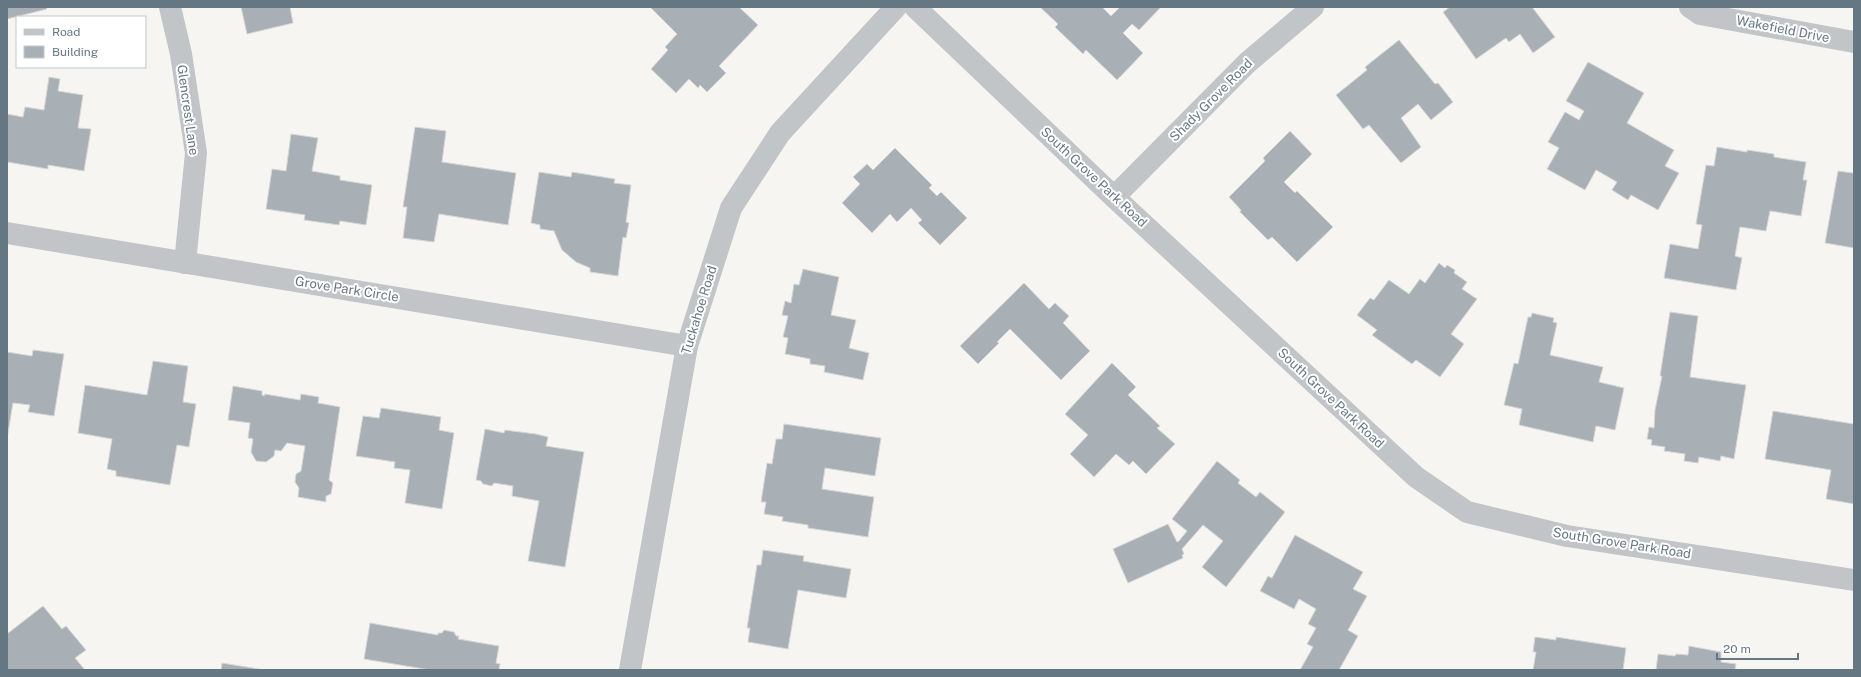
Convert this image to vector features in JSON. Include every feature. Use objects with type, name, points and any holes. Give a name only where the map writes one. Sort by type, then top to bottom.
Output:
[{"type":"street","name":"Glencrest Lane","points":[[170,7],[181,54],[196,153],[185,262]]},
{"type":"street","name":"Tuckahoe Road","points":[[630,670],[687,346],[731,208],[780,133],[896,7]]},
{"type":"street","name":"South Grove Park Road","points":[[915,7],[1114,197],[1416,477],[1467,512],[1567,536],[1854,580]]},
{"type":"street","name":"Shady Grove Road","points":[[1114,197],[1247,63],[1313,7]]},
{"type":"street","name":"Wakefield Drive","points":[[1690,7],[1700,14],[1854,42]]},
{"type":"street","name":"Grove Park Circle","points":[[7,233],[687,346]]},
{"type":"building","points":[[7,7],[46,7],[47,9],[16,16],[7,19]]},
{"type":"building","points":[[241,7],[290,7],[293,23],[247,34]]},
{"type":"building","points":[[739,7],[758,25],[719,66],[726,73],[707,92],[700,85],[698,88],[689,79],[676,93],[651,69],[668,50],[665,47],[677,34],[651,8]]},
{"type":"building","points":[[1040,7],[1102,7],[1111,16],[1120,7],[1161,7],[1139,30],[1132,24],[1123,33],[1143,53],[1117,80],[1086,50],[1083,54],[1055,27],[1058,24]]},
{"type":"building","points":[[1450,7],[1532,7],[1555,37],[1533,53],[1520,34],[1509,42],[1506,38],[1476,59],[1443,12]]},
{"type":"building","points":[[1399,40],[1435,84],[1438,83],[1453,102],[1431,120],[1418,104],[1401,118],[1421,147],[1401,163],[1369,125],[1363,129],[1336,95],[1367,70],[1365,67]]},
{"type":"building","points":[[1588,62],[1644,93],[1627,123],[1674,150],[1665,166],[1679,173],[1658,210],[1631,195],[1628,200],[1612,190],[1617,182],[1596,170],[1585,190],[1547,169],[1559,148],[1548,142],[1565,112],[1579,120],[1584,111],[1566,101]]},
{"type":"building","points":[[49,77],[60,79],[58,91],[83,95],[78,128],[91,129],[84,171],[48,165],[48,169],[7,162],[7,114],[23,117],[25,107],[44,110]]},
{"type":"building","points":[[415,127],[446,131],[442,162],[516,173],[508,225],[439,214],[434,242],[403,238],[407,207],[403,207]]},
{"type":"building","points":[[1290,131],[1312,154],[1284,182],[1295,193],[1297,191],[1333,227],[1297,262],[1272,237],[1268,240],[1240,212],[1241,210],[1229,197],[1265,161],[1263,158]]},
{"type":"building","points":[[291,134],[318,138],[312,171],[340,176],[340,180],[372,185],[366,225],[340,221],[339,225],[304,220],[305,215],[266,209],[272,169],[286,171]]},
{"type":"building","points":[[1717,147],[1747,152],[1747,150],[1774,154],[1774,157],[1806,162],[1803,180],[1807,180],[1801,216],[1770,211],[1766,231],[1740,227],[1735,256],[1742,258],[1736,290],[1664,278],[1670,244],[1698,249],[1702,225],[1696,224],[1706,165],[1714,166]]},
{"type":"building","points":[[895,148],[932,185],[929,188],[937,196],[941,192],[967,218],[940,245],[918,223],[922,220],[911,208],[897,222],[890,214],[872,233],[842,203],[860,184],[853,177],[867,164],[873,170]]},
{"type":"building","points":[[1838,171],[1853,173],[1854,171],[1854,248],[1825,243]]},
{"type":"building","points":[[539,172],[571,177],[572,172],[615,179],[614,183],[631,185],[626,222],[629,223],[626,238],[623,237],[618,276],[590,272],[590,268],[576,262],[562,250],[554,231],[540,229],[540,225],[531,223]]},
{"type":"building","points":[[1439,263],[1445,268],[1447,265],[1455,270],[1454,273],[1467,282],[1462,289],[1477,299],[1451,334],[1464,344],[1440,377],[1416,360],[1412,364],[1372,335],[1377,330],[1357,315],[1370,298],[1374,300],[1389,280],[1409,294],[1420,279],[1425,283]]},
{"type":"building","points":[[803,269],[839,277],[831,315],[856,320],[849,348],[869,353],[863,380],[824,372],[825,366],[810,364],[810,359],[785,354],[788,338],[783,337],[788,316],[782,315],[785,301],[791,303],[794,284],[799,285]]},
{"type":"building","points":[[1024,283],[1049,309],[1055,303],[1069,316],[1063,323],[1090,351],[1061,380],[1010,329],[997,342],[999,343],[978,364],[960,346]]},
{"type":"building","points":[[1670,312],[1698,316],[1690,377],[1746,385],[1734,459],[1721,456],[1720,461],[1699,457],[1698,463],[1684,461],[1685,454],[1664,451],[1665,447],[1651,445],[1652,440],[1647,439],[1649,427],[1654,428],[1655,410],[1662,376],[1660,376]]},
{"type":"building","points":[[1532,313],[1554,318],[1553,322],[1557,323],[1550,355],[1603,367],[1599,382],[1624,388],[1615,430],[1596,426],[1593,442],[1519,425],[1522,409],[1504,405],[1514,363],[1518,364],[1528,317],[1531,317]]},
{"type":"building","points":[[33,350],[64,354],[54,416],[28,412],[30,405],[13,403],[7,439],[7,352],[32,356]]},
{"type":"building","points":[[153,361],[188,366],[183,402],[196,404],[189,447],[177,445],[170,485],[116,476],[116,471],[107,469],[112,439],[78,433],[85,385],[147,395]]},
{"type":"building","points":[[1112,363],[1136,387],[1128,395],[1160,426],[1157,428],[1175,444],[1146,474],[1133,461],[1129,465],[1116,454],[1094,477],[1070,454],[1088,435],[1065,414]]},
{"type":"building","points":[[233,386],[262,391],[262,395],[264,396],[265,394],[300,400],[301,394],[319,397],[318,403],[340,407],[329,480],[333,483],[331,494],[326,496],[326,502],[298,497],[299,488],[295,482],[296,474],[301,471],[305,446],[287,443],[281,451],[275,450],[274,456],[266,462],[256,461],[251,452],[253,439],[248,438],[250,423],[228,420]]},
{"type":"building","points":[[381,408],[441,417],[439,430],[454,433],[442,509],[405,503],[410,470],[394,468],[395,462],[356,456],[363,416],[379,418]]},
{"type":"building","points":[[1773,411],[1854,424],[1854,504],[1826,499],[1831,470],[1765,459]]},
{"type":"building","points":[[784,424],[881,438],[875,476],[825,468],[822,489],[874,497],[868,537],[808,528],[808,525],[782,521],[783,517],[764,514],[766,502],[761,502],[767,463],[772,464],[776,439],[782,439]]},
{"type":"building","points":[[485,429],[504,433],[505,430],[536,434],[548,437],[546,446],[584,452],[565,567],[528,561],[539,501],[512,496],[513,486],[494,483],[492,486],[483,484],[481,481],[476,480]]},
{"type":"building","points":[[1217,461],[1240,480],[1238,483],[1256,497],[1260,492],[1285,512],[1226,587],[1202,567],[1223,541],[1203,525],[1182,549],[1184,554],[1182,555],[1183,558],[1128,583],[1113,549],[1168,524],[1177,542],[1179,541],[1187,531],[1172,519]]},
{"type":"building","points":[[1295,535],[1363,572],[1353,589],[1367,596],[1348,630],[1358,636],[1339,670],[1300,670],[1313,647],[1307,644],[1316,628],[1308,624],[1316,609],[1299,599],[1294,609],[1260,591],[1268,576],[1272,578]]},
{"type":"building","points":[[763,550],[804,556],[803,561],[851,569],[846,598],[798,590],[788,649],[748,642],[750,628],[747,628],[757,565],[761,565]]},
{"type":"building","points":[[43,606],[62,629],[66,626],[86,650],[75,658],[85,670],[7,670],[7,634]]},
{"type":"building","points":[[370,623],[438,635],[438,633],[442,633],[444,630],[454,632],[456,636],[459,636],[458,639],[499,646],[496,663],[500,664],[499,670],[430,670],[364,659]]},
{"type":"building","points":[[1535,637],[1556,640],[1556,637],[1626,648],[1623,670],[1533,670],[1536,652],[1533,652]]},
{"type":"building","points":[[1689,646],[1721,652],[1721,662],[1736,664],[1735,669],[1741,670],[1656,670],[1658,654],[1675,656],[1676,654],[1688,655]]},
{"type":"building","points":[[222,663],[265,670],[221,670]]}]
